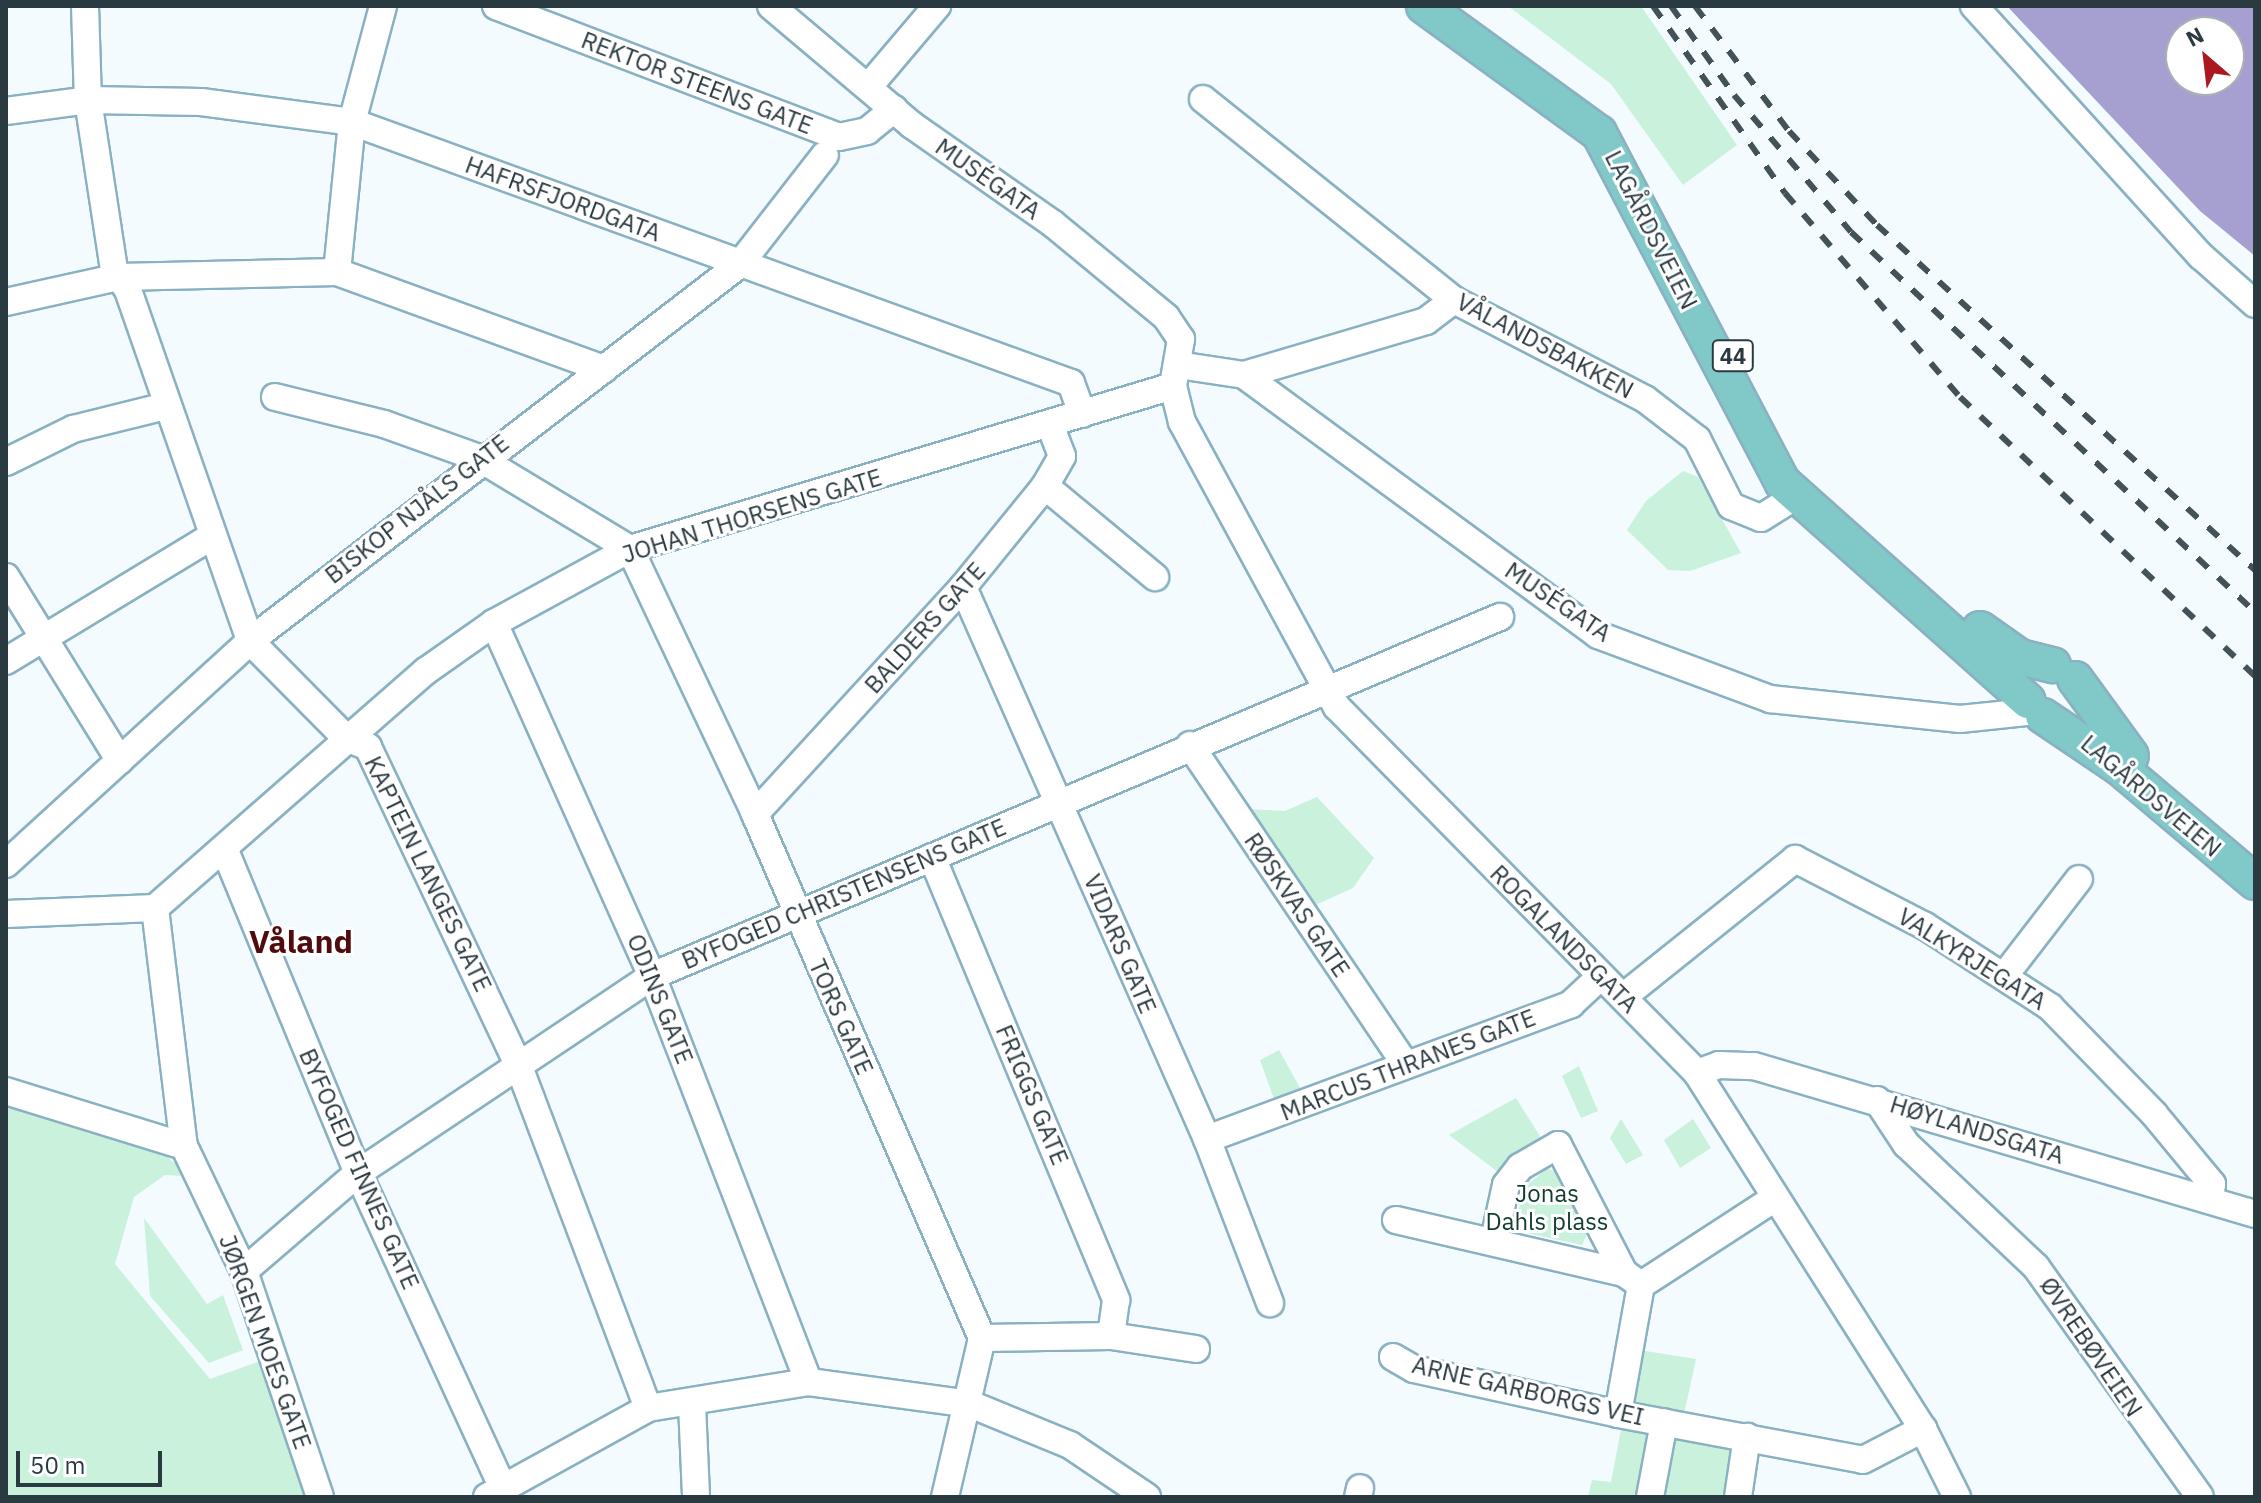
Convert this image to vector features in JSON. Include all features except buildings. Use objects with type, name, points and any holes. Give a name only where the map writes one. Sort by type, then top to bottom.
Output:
[{"type":"main road","name":"LAGÅRDSVEIEN","points":[[1424,6],[1560,99],[1609,145],[1765,457],[1794,497],[2036,709],[2119,767],[2255,882]]},
{"type":"main road","name":"LAGÅRDSVEIEN","points":[[1457,6],[1612,121],[1781,451],[1804,481],[1995,641],[2064,672],[2117,743],[2255,858]]},
{"type":"main road","points":[[2036,709],[2029,678],[2064,672]]},
{"type":"street","name":"KAPTEIN LANGES GATE","points":[[85,6],[88,100],[119,277],[250,641],[346,738],[368,747],[518,1064],[648,1408]]},
{"type":"street","points":[[337,272],[352,122],[383,6]]},
{"type":"street","name":"REKTOR STEENS GATE","points":[[496,6],[839,137],[867,131],[894,109]]},
{"type":"street","name":"MUSÉGATA","points":[[771,6],[870,85],[894,109],[1166,317],[1181,339],[1176,376],[1244,375],[1598,635],[1770,699],[1960,719],[2036,709]]},
{"type":"street","points":[[870,85],[937,6]]},
{"type":"street","points":[[1974,6],[2201,256],[2255,304]]},
{"type":"street","name":"VÅLANDSBAKKEN","points":[[1203,99],[1454,300],[1645,399],[1697,439],[1723,495],[1743,514],[1761,518],[1794,497]]},
{"type":"street","name":"HAFRSFJORDGATA","points":[[6,111],[88,100],[201,102],[352,122],[1071,383],[1082,414]]},
{"type":"street","name":"BISKOP NJÅLS GATE","points":[[6,864],[250,641],[479,458],[604,369],[740,264],[825,155]]},
{"type":"street","points":[[6,302],[119,277],[337,272],[604,369]]},
{"type":"street","points":[[1244,375],[1426,321],[1454,300]]},
{"type":"street","name":"JOHAN THORSENS GATE","points":[[155,908],[346,738],[494,623],[630,549],[1051,427],[1176,376]]},
{"type":"street","name":"ROGALANDSGATA","points":[[1176,376],[1182,422],[1325,688],[1347,722],[1697,1073],[1923,1429],[1957,1497]]},
{"type":"street","points":[[275,397],[384,424],[479,458],[630,549]]},
{"type":"street","points":[[6,462],[73,429],[166,406]]},
{"type":"street","name":"BALDERS GATE","points":[[755,814],[963,587],[1045,486],[1062,456],[1051,427]]},
{"type":"street","points":[[1045,486],[1155,577]]},
{"type":"street","points":[[6,661],[211,537]]},
{"type":"street","name":"TORS GATE","points":[[630,549],[755,814],[796,915],[982,1338]]},
{"type":"street","points":[[6,577],[120,761]]},
{"type":"street","name":"VIDARS GATE","points":[[963,587],[1061,801],[1207,1139],[1270,1303]]},
{"type":"street","name":"BYFOGED CHRISTENSENS GATE","points":[[244,1271],[358,1173],[652,976],[1190,745],[1500,617]]},
{"type":"street","name":"ODINS GATE","points":[[494,623],[652,976],[809,1382]]},
{"type":"street","name":"RØSKVAS GATE","points":[[1190,745],[1406,1065]]},
{"type":"street","name":"BYFOGED FINNES GATE","points":[[224,848],[494,1492]]},
{"type":"street","name":"FRIGGS GATE","points":[[932,857],[1113,1285],[1111,1336]]},
{"type":"street","name":"VALKYRJEGATA","points":[[1623,997],[1795,859],[2005,975],[2067,1022],[2154,1114],[2212,1184],[2210,1199]]},
{"type":"street","points":[[2005,975],[2079,879]]},
{"type":"street","points":[[6,914],[155,908]]},
{"type":"street","name":"JØRGEN MOES GATE","points":[[155,908],[184,1146],[244,1271],[320,1497]]},
{"type":"street","name":"MARCUS THRANES GATE","points":[[1207,1139],[1571,1004],[1601,976]]},
{"type":"street","name":"HØYLANDSGATA","points":[[1697,1073],[1754,1066],[2255,1214]]},
{"type":"street","points":[[6,1091],[184,1146]]},
{"type":"street","name":"ØVREBØVEIEN","points":[[1877,1100],[1906,1144],[2036,1267],[2200,1497]]},
{"type":"street","points":[[1494,1240],[1506,1185],[1520,1167],[1558,1145],[1632,1279],[1618,1414]]},
{"type":"street","points":[[1396,1220],[1494,1240],[1632,1279],[1775,1198]]},
{"type":"street","points":[[945,1497],[970,1404],[982,1338],[1111,1336],[1196,1349]]},
{"type":"street","name":"ARNE GARBORGS VEI","points":[[1393,1357],[1414,1369],[1618,1414],[1863,1460],[1923,1429]]},
{"type":"street","points":[[494,1492],[648,1408],[692,1404],[809,1382],[970,1404],[1070,1445],[1147,1497]]},
{"type":"street","points":[[692,1404],[696,1497]]},
{"type":"street","name":"ARNE GARBORGS VEI","points":[[1650,1497],[1664,1422]]},
{"type":"street","points":[[1738,1497],[1747,1437]]},
{"type":"green space","points":[[1508,6],[1641,6],[1737,145],[1683,185],[1611,84]]},
{"type":"green space","points":[[1683,471],[1698,477],[1741,553],[1690,571],[1668,570],[1627,530],[1646,501]]},
{"type":"green space","points":[[1317,797],[1374,858],[1353,888],[1313,906],[1247,809],[1285,811]]},
{"type":"green space","points":[[1279,1050],[1303,1093],[1275,1102],[1260,1060]]},
{"type":"green space","points":[[1579,1066],[1598,1111],[1581,1118],[1562,1076]]},
{"type":"green space","points":[[1516,1098],[1543,1141],[1502,1175],[1449,1135]]},
{"type":"green space","points":[[6,1104],[161,1152],[181,1168],[183,1176],[165,1175],[134,1197],[115,1264],[210,1379],[260,1361],[313,1497],[6,1497]]},
{"type":"green space","points":[[1621,1119],[1643,1155],[1626,1164],[1610,1138]]},
{"type":"green space","points":[[1693,1119],[1711,1148],[1680,1168],[1664,1140]]},
{"type":"green space","name":"Jonas Dahls plass","points":[[1548,1168],[1559,1174],[1589,1230],[1582,1245],[1522,1232],[1517,1221],[1522,1189]]},
{"type":"green space","points":[[144,1218],[207,1304],[223,1295],[243,1350],[209,1363],[150,1296]]},
{"type":"green space","points":[[1639,1350],[1696,1359],[1684,1414],[1630,1402]]},
{"type":"green space","points":[[1622,1424],[1654,1432],[1641,1497],[1588,1497],[1592,1480],[1611,1482]]},
{"type":"green space","points":[[1669,1438],[1743,1447],[1726,1497],[1658,1497]]},
{"type":"shaded area","points":[[2007,6],[2255,6],[2255,256],[2200,211]]},
{"type":"railway","points":[[1653,6],[1785,193],[1960,397],[2255,676]]},
{"type":"railway","points":[[1671,6],[1734,95],[1851,232],[2255,612]]},
{"type":"railway","points":[[1695,6],[1789,131],[1877,225],[2255,570]]},
{"type":"district","name":"Våland","points":[[301,941]]}]
